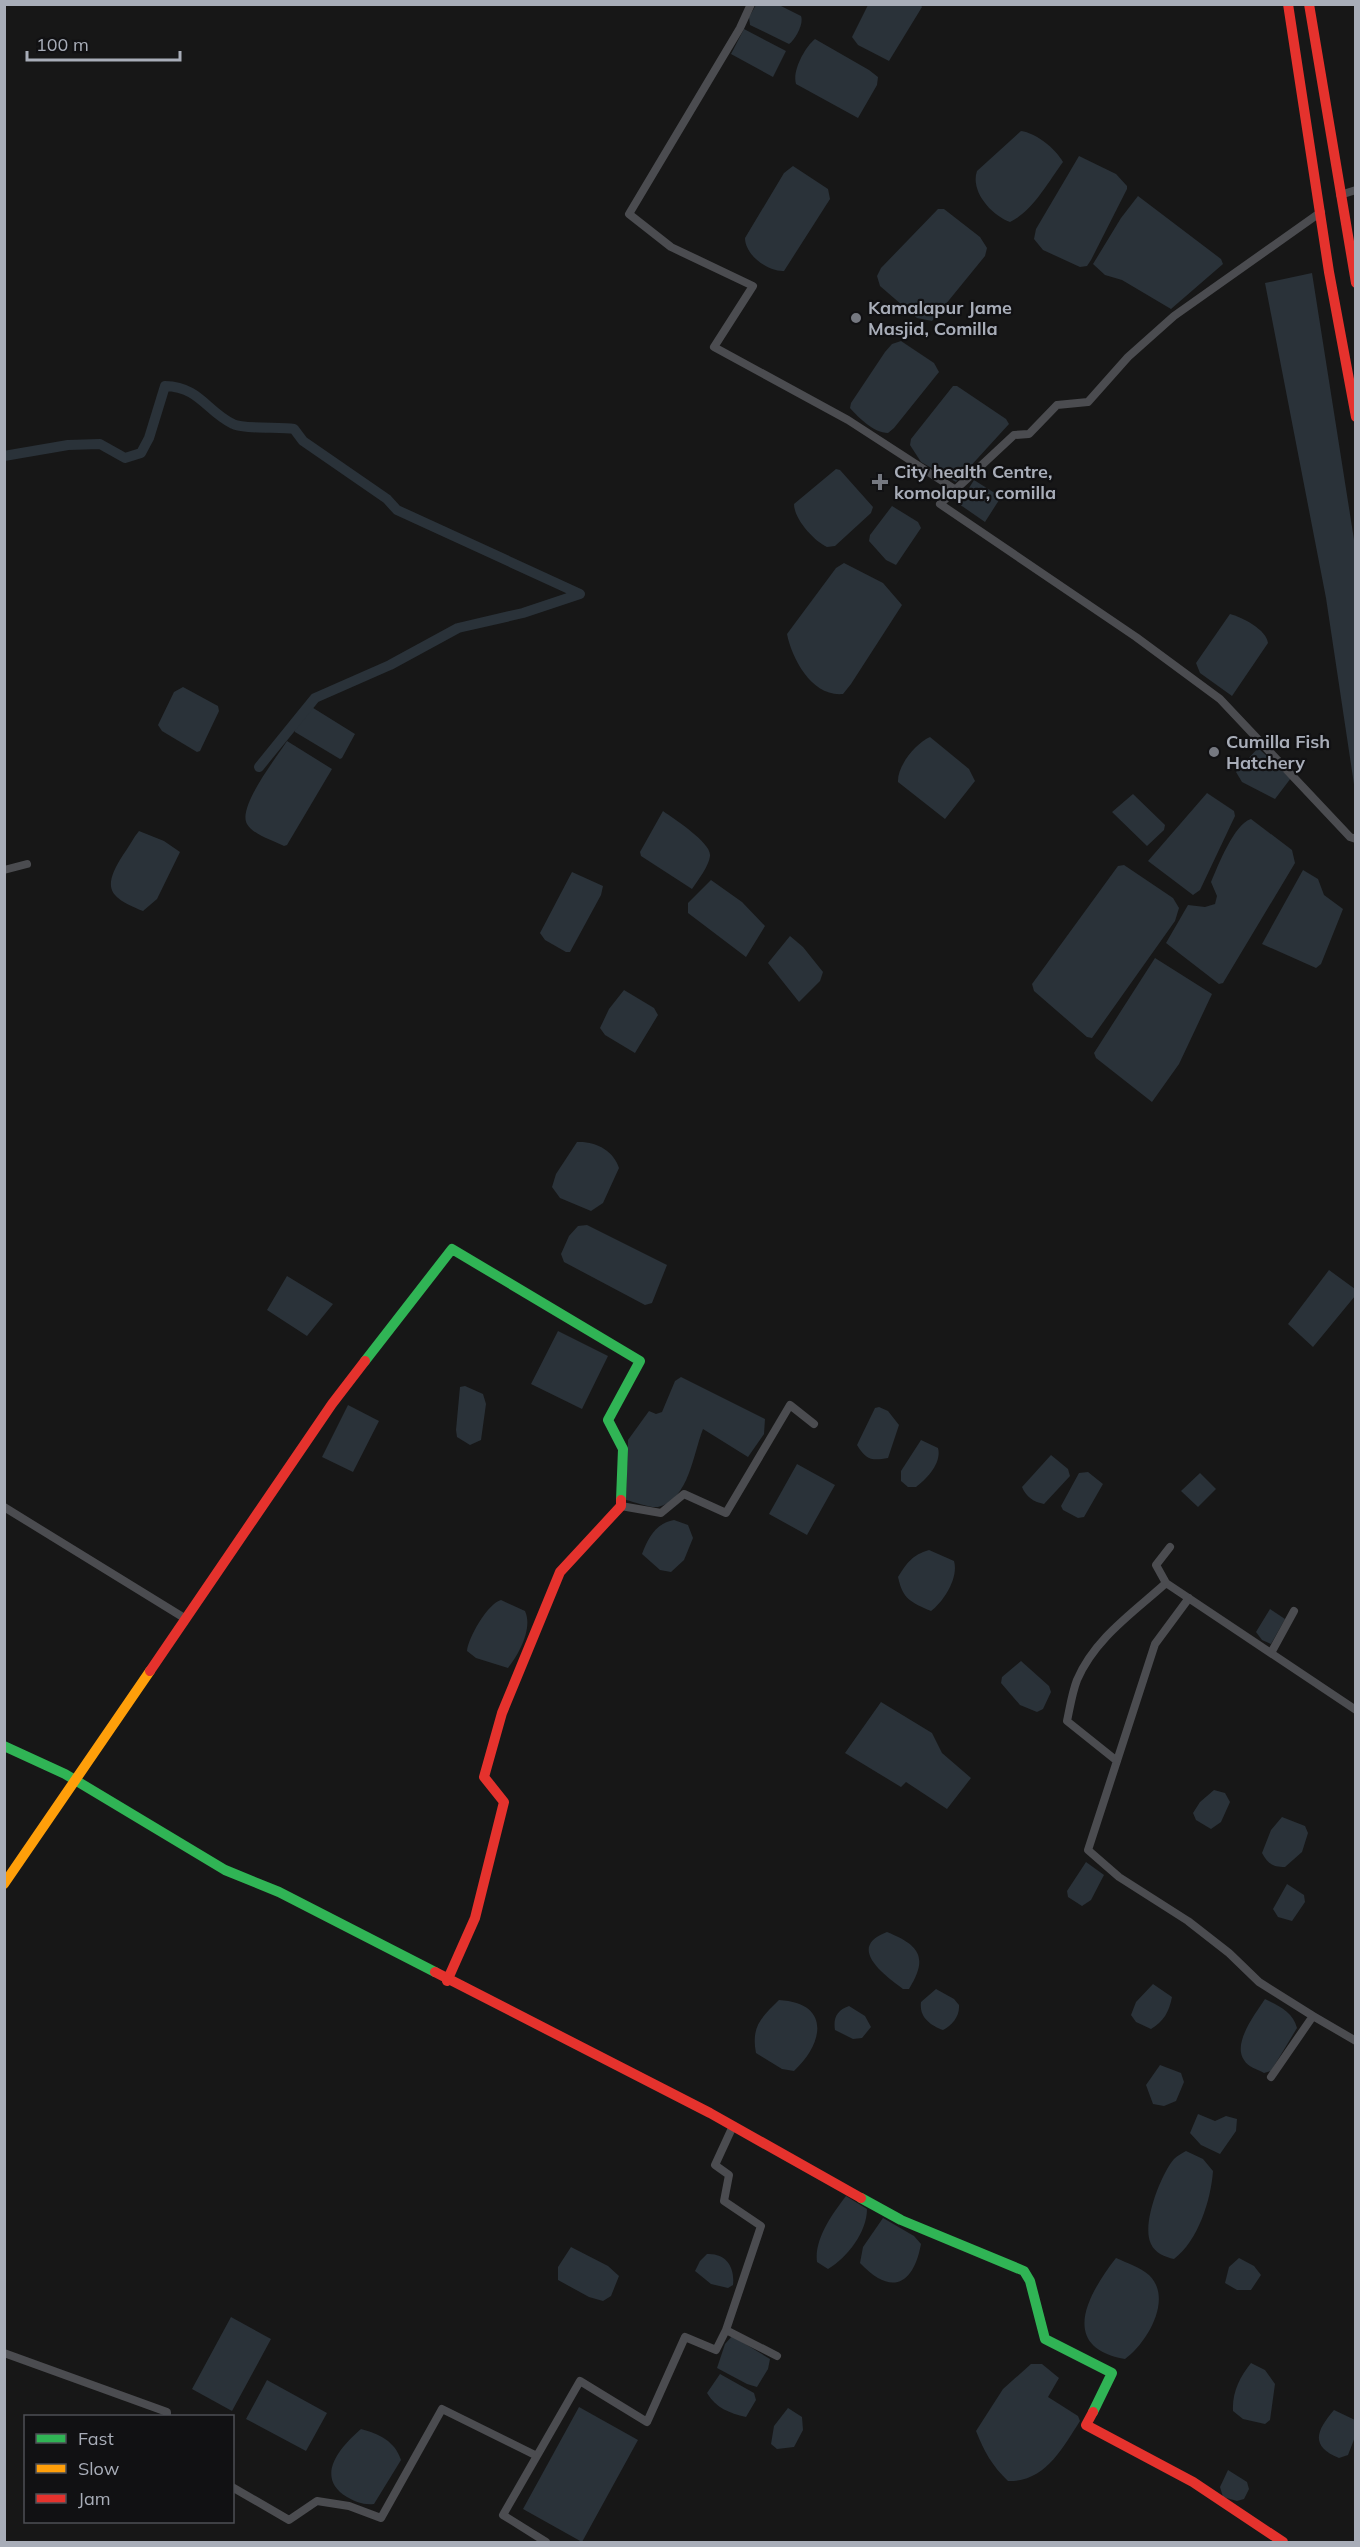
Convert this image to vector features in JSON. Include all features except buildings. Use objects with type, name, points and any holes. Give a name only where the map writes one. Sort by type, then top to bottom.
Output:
[{"type":"main road","points":[[1288,4],[1356,417]]},
{"type":"main road","points":[[1309,4],[1356,283]]},
{"type":"main road","points":[[4,1884],[332,1404],[452,1249],[640,1361],[608,1420],[623,1449],[621,1506],[560,1572],[502,1713],[484,1777],[504,1802],[475,1918],[447,1981]]},
{"type":"main road","points":[[4,1746],[75,1781],[225,1870],[279,1892],[447,1981],[733,2126],[901,2220],[1024,2271],[1030,2281],[1045,2339],[1112,2373],[1086,2425],[1193,2482],[1283,2542]]},
{"type":"street","points":[[751,4],[740,28],[629,214],[671,247],[753,286],[714,347],[848,420],[956,490]]},
{"type":"street","points":[[1340,195],[1356,190]]},
{"type":"street","points":[[1321,212],[1174,316],[1128,357],[1088,402],[1057,405],[1029,434],[1014,435],[940,504],[1136,637],[1220,699],[1353,838]]},
{"type":"street","points":[[4,870],[27,864]]},
{"type":"street","points":[[621,1506],[661,1513],[684,1494],[726,1513],[790,1405],[814,1424]]},
{"type":"street","points":[[4,1506],[186,1619]]},
{"type":"street","points":[[1170,1547],[1156,1565],[1166,1582],[1356,1710]]},
{"type":"street","points":[[1117,1761],[1067,1721],[1073,1691],[1095,1650],[1127,1615],[1166,1582]]},
{"type":"street","points":[[1190,1598],[1155,1644],[1088,1850],[1119,1877],[1188,1921],[1229,1953],[1259,1982],[1356,2042]]},
{"type":"street","points":[[1271,1653],[1294,1611]]},
{"type":"street","points":[[1271,2077],[1313,2016]]},
{"type":"street","points":[[546,2542],[503,2516],[580,2381],[647,2422],[686,2337],[716,2350],[726,2330],[761,2226],[724,2201],[729,2175],[715,2165],[733,2126]]},
{"type":"street","points":[[726,2330],[777,2356]]},
{"type":"street","points":[[4,2353],[167,2412],[167,2415]]},
{"type":"street","points":[[234,2488],[290,2520],[317,2501],[349,2506],[381,2518],[442,2409],[536,2455]]},
{"type":"shaded area","points":[[920,4],[922,7],[889,61],[858,45],[852,37],[868,5]]},
{"type":"shaded area","points":[[756,5],[779,5],[801,16],[800,27],[792,42],[789,44],[750,25],[749,17]]},
{"type":"shaded area","points":[[744,29],[786,51],[773,77],[731,54]]},
{"type":"shaded area","points":[[815,39],[878,77],[877,85],[858,118],[796,84],[796,73],[800,60]]},
{"type":"shaded area","points":[[1021,131],[1045,142],[1063,162],[1026,211],[1010,222],[989,208],[979,194],[976,179],[977,171]]},
{"type":"shaded area","points":[[1079,156],[1116,174],[1127,186],[1091,260],[1087,266],[1080,267],[1043,250],[1034,239],[1036,229]]},
{"type":"shaded area","points":[[793,166],[828,189],[830,199],[784,271],[778,271],[771,269],[753,256],[745,238],[784,173]]},
{"type":"shaded area","points":[[1138,196],[1221,259],[1223,264],[1171,309],[1122,280],[1105,275],[1093,264],[1121,218]]},
{"type":"shaded area","points":[[938,209],[944,209],[980,237],[987,248],[985,256],[932,321],[917,318],[880,286],[877,276],[881,268]]},
{"type":"shaded area","points":[[1312,273],[1355,546],[1355,791],[1326,598],[1265,283]]},
{"type":"shaded area","points":[[901,341],[934,363],[939,372],[888,433],[872,428],[850,408],[851,403],[885,352],[892,344]]},
{"type":"shaded area","points":[[953,386],[957,386],[1006,419],[1009,424],[956,482],[921,462],[910,445],[911,439]]},
{"type":"shaded area","points":[[836,469],[840,470],[873,507],[871,513],[835,546],[827,547],[816,540],[806,529],[797,516],[794,504]]},
{"type":"shaded area","points":[[974,480],[1001,497],[985,522],[959,504]]},
{"type":"shaded area","points":[[892,506],[918,522],[921,528],[896,565],[886,560],[869,541],[870,535]]},
{"type":"shaded area","points":[[844,563],[883,583],[902,605],[843,694],[832,693],[813,683],[799,665],[787,634],[836,568]]},
{"type":"shaded area","points":[[1230,614],[1259,629],[1267,638],[1268,643],[1232,696],[1200,673],[1196,663]]},
{"type":"shaded area","points":[[183,687],[218,706],[219,711],[200,751],[197,752],[162,731],[158,725],[174,692]]},
{"type":"shaded area","points":[[310,706],[355,734],[342,758],[340,759],[295,732],[294,729]]},
{"type":"shaded area","points":[[930,737],[969,769],[975,781],[945,819],[898,782],[901,769],[908,756],[919,744]]},
{"type":"shaded area","points":[[287,741],[332,769],[287,845],[284,846],[253,831],[247,824],[245,816],[253,794]]},
{"type":"shaded area","points":[[1258,748],[1291,778],[1275,799],[1242,782],[1236,772]]},
{"type":"shaded area","points":[[1207,793],[1234,811],[1235,816],[1200,890],[1193,895],[1148,861]]},
{"type":"shaded area","points":[[1133,794],[1165,825],[1164,830],[1147,846],[1112,812]]},
{"type":"shaded area","points":[[663,811],[699,838],[709,851],[708,864],[692,889],[641,856],[640,852]]},
{"type":"shaded area","points":[[1251,819],[1292,850],[1295,863],[1223,983],[1219,984],[1166,943],[1188,905],[1205,907],[1215,904],[1217,896],[1211,882],[1222,856],[1239,829]]},
{"type":"shaded area","points":[[139,831],[164,841],[180,852],[157,899],[143,911],[116,896],[111,884],[116,866]]},
{"type":"shaded area","points":[[1124,865],[1173,898],[1179,908],[1175,921],[1092,1038],[1087,1037],[1034,991],[1032,984],[1118,866]]},
{"type":"shaded area","points":[[1303,870],[1318,879],[1324,895],[1343,909],[1321,964],[1316,968],[1262,944]]},
{"type":"shaded area","points":[[572,872],[603,886],[601,895],[570,952],[566,952],[545,940],[540,933]]},
{"type":"shaded area","points":[[711,880],[742,902],[765,926],[746,957],[688,913],[688,903]]},
{"type":"shaded area","points":[[790,936],[803,947],[823,972],[820,981],[799,1002],[768,963]]},
{"type":"shaded area","points":[[1155,958],[1212,994],[1179,1064],[1152,1102],[1096,1058],[1094,1053]]},
{"type":"shaded area","points":[[624,990],[654,1008],[658,1015],[635,1053],[605,1035],[600,1028],[609,1009]]},
{"type":"shaded area","points":[[577,1142],[591,1143],[603,1148],[617,1162],[619,1168],[603,1203],[591,1211],[560,1198],[552,1187],[556,1174]]},
{"type":"shaded area","points":[[587,1225],[667,1265],[652,1303],[645,1305],[564,1262],[561,1254],[569,1236],[578,1226]]},
{"type":"shaded area","points":[[1329,1270],[1355,1289],[1355,1296],[1313,1347],[1288,1324]]},
{"type":"shaded area","points":[[287,1276],[333,1304],[307,1336],[267,1310]]},
{"type":"shaded area","points":[[558,1331],[608,1356],[582,1409],[531,1384]]},
{"type":"shaded area","points":[[681,1377],[765,1419],[764,1434],[748,1457],[703,1429],[688,1475],[677,1495],[668,1503],[658,1507],[626,1500],[628,1440],[649,1411],[656,1414],[662,1412],[675,1381]]},
{"type":"shaded area","points":[[465,1386],[483,1394],[486,1404],[481,1440],[470,1445],[457,1437],[456,1430],[460,1387]]},
{"type":"shaded area","points":[[348,1405],[379,1421],[353,1472],[322,1457]]},
{"type":"shaded area","points":[[879,1407],[888,1411],[899,1425],[888,1458],[874,1459],[863,1454],[857,1445],[875,1408]]},
{"type":"shaded area","points":[[921,1440],[938,1448],[938,1459],[925,1480],[916,1487],[908,1487],[901,1481],[901,1471]]},
{"type":"shaded area","points":[[1051,1455],[1068,1469],[1070,1476],[1044,1504],[1031,1498],[1022,1487]]},
{"type":"shaded area","points":[[797,1464],[835,1485],[807,1535],[769,1514]]},
{"type":"shaded area","points":[[1088,1472],[1103,1484],[1084,1517],[1078,1518],[1063,1510],[1061,1506],[1079,1473]]},
{"type":"shaded area","points":[[1200,1473],[1216,1489],[1198,1507],[1181,1491]]},
{"type":"shaded area","points":[[674,1520],[688,1525],[693,1538],[684,1560],[671,1572],[660,1570],[642,1554],[654,1532],[662,1524]]},
{"type":"shaded area","points":[[929,1550],[954,1561],[955,1568],[949,1589],[931,1611],[905,1595],[898,1577],[910,1560]]},
{"type":"shaded area","points":[[501,1600],[525,1611],[527,1618],[524,1641],[508,1668],[476,1658],[467,1651],[479,1622],[490,1607]]},
{"type":"shaded area","points":[[1270,1609],[1285,1619],[1271,1644],[1262,1640],[1256,1632]]},
{"type":"shaded area","points":[[1021,1661],[1049,1686],[1051,1692],[1043,1709],[1037,1712],[1020,1705],[1001,1683],[1002,1677]]},
{"type":"shaded area","points":[[881,1702],[932,1733],[942,1753],[971,1778],[947,1809],[906,1782],[901,1787],[845,1753]]},
{"type":"shaded area","points":[[1214,1790],[1225,1793],[1230,1802],[1221,1822],[1211,1829],[1196,1820],[1193,1813],[1200,1802]]},
{"type":"shaded area","points":[[1282,1817],[1305,1826],[1308,1833],[1302,1852],[1285,1867],[1271,1864],[1262,1853],[1271,1830]]},
{"type":"shaded area","points":[[1086,1862],[1104,1875],[1091,1900],[1082,1906],[1068,1897],[1067,1891]]},
{"type":"shaded area","points":[[1287,1884],[1304,1895],[1305,1902],[1292,1921],[1278,1917],[1273,1909]]},
{"type":"shaded area","points":[[887,1932],[907,1942],[918,1953],[918,1968],[909,1989],[903,1989],[872,1961],[869,1953],[870,1945],[875,1938]]},
{"type":"shaded area","points":[[1153,1984],[1172,1997],[1165,2016],[1151,2029],[1136,2022],[1131,2015],[1136,2002]]},
{"type":"shaded area","points":[[936,1989],[954,1999],[959,2005],[955,2020],[943,2030],[926,2020],[921,2007],[921,2002]]},
{"type":"shaded area","points":[[1265,1999],[1289,2014],[1297,2028],[1271,2071],[1264,2073],[1244,2060],[1241,2045],[1251,2020]]},
{"type":"shaded area","points":[[779,2000],[808,2008],[815,2016],[816,2037],[812,2049],[794,2071],[782,2069],[756,2053],[756,2029],[767,2012]]},
{"type":"shaded area","points":[[849,2006],[865,2016],[871,2027],[862,2038],[853,2039],[835,2030],[837,2015]]},
{"type":"shaded area","points":[[1160,2065],[1181,2073],[1184,2082],[1176,2101],[1164,2106],[1153,2104],[1146,2085]]},
{"type":"shaded area","points":[[1198,2114],[1215,2121],[1226,2116],[1237,2119],[1236,2131],[1220,2154],[1201,2145],[1190,2133]]},
{"type":"shaded area","points":[[1186,2151],[1203,2159],[1213,2171],[1212,2182],[1202,2219],[1190,2242],[1174,2259],[1161,2254],[1151,2244],[1150,2213],[1158,2187],[1169,2166],[1174,2159]]},
{"type":"shaded area","points":[[846,2196],[867,2209],[864,2227],[849,2251],[828,2269],[817,2262],[818,2244],[830,2218]]},
{"type":"shaded area","points":[[883,2218],[914,2236],[921,2244],[912,2270],[899,2282],[881,2280],[860,2263],[863,2247]]},
{"type":"shaded area","points":[[571,2247],[608,2266],[619,2276],[611,2296],[603,2301],[589,2297],[558,2280],[558,2267]]},
{"type":"shaded area","points":[[707,2254],[714,2254],[728,2262],[731,2267],[733,2285],[728,2288],[711,2284],[695,2271]]},
{"type":"shaded area","points":[[1116,2258],[1138,2267],[1149,2275],[1156,2285],[1159,2296],[1158,2308],[1148,2332],[1141,2343],[1125,2359],[1104,2353],[1091,2343],[1085,2331],[1085,2318],[1089,2303],[1096,2287]]},
{"type":"shaded area","points":[[1239,2258],[1254,2266],[1261,2275],[1251,2290],[1237,2290],[1225,2283],[1229,2267]]},
{"type":"shaded area","points":[[231,2317],[271,2339],[232,2411],[192,2389]]},
{"type":"shaded area","points":[[732,2336],[770,2359],[768,2369],[757,2387],[717,2368],[725,2344]]},
{"type":"shaded area","points":[[1251,2363],[1265,2370],[1275,2384],[1270,2420],[1265,2424],[1243,2419],[1233,2411],[1238,2385]]},
{"type":"shaded area","points":[[1031,2364],[1042,2364],[1059,2378],[1048,2397],[1078,2416],[1080,2421],[1059,2453],[1042,2470],[1021,2480],[1008,2481],[989,2458],[976,2431],[1003,2389]]},
{"type":"shaded area","points":[[720,2374],[754,2393],[756,2400],[746,2417],[734,2414],[714,2403],[707,2393]]},
{"type":"shaded area","points":[[267,2380],[327,2413],[306,2451],[246,2419]]},
{"type":"shaded area","points":[[579,2407],[638,2440],[582,2542],[523,2509]]},
{"type":"shaded area","points":[[788,2408],[802,2417],[803,2430],[794,2447],[777,2449],[771,2444],[774,2426]]},
{"type":"shaded area","points":[[1334,2410],[1355,2420],[1355,2437],[1348,2455],[1339,2458],[1323,2448],[1319,2437],[1323,2424]]},
{"type":"shaded area","points":[[361,2429],[386,2439],[395,2448],[401,2460],[374,2504],[360,2503],[347,2497],[337,2489],[332,2480],[331,2471],[339,2453]]},
{"type":"shaded area","points":[[1228,2470],[1247,2482],[1249,2489],[1244,2499],[1237,2501],[1223,2497],[1220,2487]]},
{"type":"waterway","points":[[4,456],[68,445],[100,444],[125,458],[141,453],[149,438],[165,386],[177,387],[195,395],[224,419],[238,426],[294,429],[303,441],[387,499],[397,510],[580,594],[523,613],[458,628],[390,665],[315,698],[259,767]]},
{"type":"traffic: fast","points":[[365,1361],[452,1249],[640,1361],[608,1420],[623,1449],[621,1500]]},
{"type":"traffic: fast","points":[[4,1746],[65,1774],[225,1870],[279,1892],[435,1972]]},
{"type":"traffic: fast","points":[[861,2198],[901,2220],[1024,2271],[1030,2281],[1045,2339],[1112,2373],[1093,2412]]},
{"type":"traffic: slow","points":[[4,1884],[150,1671]]},
{"type":"traffic: jam","points":[[1288,4],[1329,272],[1356,417]]},
{"type":"traffic: jam","points":[[1309,4],[1356,283]]},
{"type":"traffic: jam","points":[[150,1671],[332,1404],[365,1361]]},
{"type":"traffic: jam","points":[[447,1981],[475,1918],[504,1802],[484,1777],[502,1713],[560,1572],[621,1506],[621,1500]]},
{"type":"traffic: jam","points":[[435,1972],[710,2113],[861,2198]]},
{"type":"traffic: jam","points":[[1093,2412],[1086,2425],[1193,2482],[1283,2542]]},
{"type":"place","name":"Kamalapur Jame Masjid, Comilla","points":[[856,318]]},
{"type":"place","name":"City health Centre, komolapur, comilla","points":[[880,482]]},
{"type":"place","name":"Cumilla Fish Hatchery","points":[[1214,752]]}]
